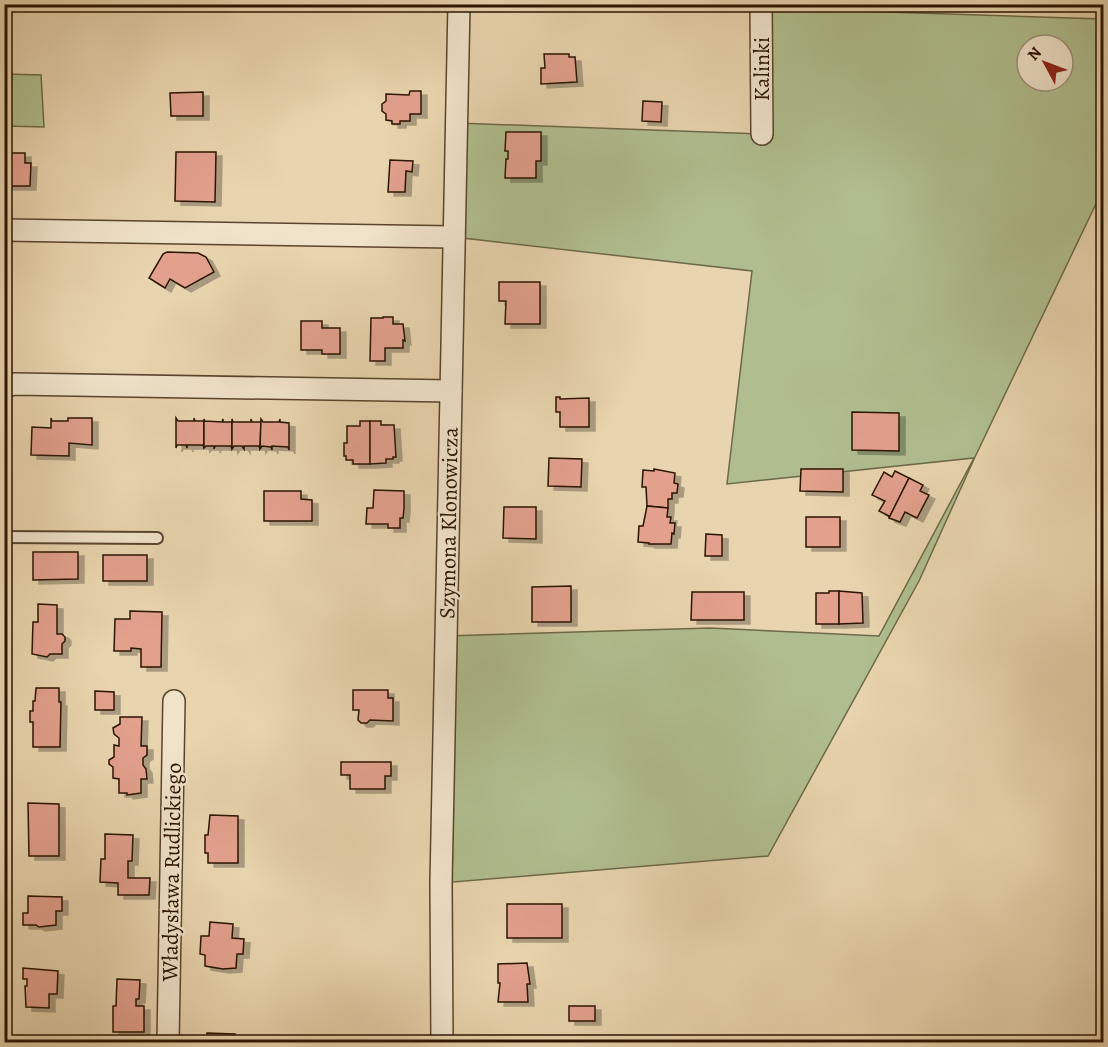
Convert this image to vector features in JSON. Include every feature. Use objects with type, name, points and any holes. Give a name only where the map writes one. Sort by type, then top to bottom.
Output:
[{"type":"street","name":"Szymona Klonowicza","points":[[442,1042],[441,872],[459,4]]},
{"type":"street","name":"Kalinki","points":[[761,4],[762,134]]},
{"type":"street","points":[[4,230],[454,237]]},
{"type":"street","points":[[4,387],[14,384],[451,391]]},
{"type":"street","name":"Władysława Rudlickiego","points":[[168,1042],[174,701]]},
{"type":"lane","points":[[4,537],[157,538]]},
{"type":"green space","points":[[761,8],[1103,19],[1103,189],[975,457],[919,581],[768,856],[441,883],[446,636],[710,628],[879,636],[974,458],[727,484],[752,271],[454,237],[457,123],[761,134]]},
{"type":"green space","points":[[5,74],[41,75],[44,127],[5,126]]},
{"type":"building","points":[[544,54],[569,54],[569,57],[575,57],[577,82],[541,84],[541,68],[545,68]]},
{"type":"building","points":[[410,91],[421,91],[421,114],[410,114],[410,121],[400,121],[400,124],[392,124],[392,121],[386,120],[382,104],[386,101],[386,94],[409,95]]},
{"type":"building","points":[[203,92],[203,116],[171,116],[170,93]]},
{"type":"building","points":[[643,101],[662,102],[661,122],[642,121]]},
{"type":"building","points":[[506,132],[541,132],[541,161],[536,161],[536,178],[505,178],[506,159],[508,159],[508,151],[505,151]]},
{"type":"building","points":[[176,152],[216,152],[215,202],[175,201]]},
{"type":"building","points":[[4,153],[25,153],[25,163],[31,163],[30,186],[4,186]]},
{"type":"building","points":[[390,160],[413,161],[412,172],[406,171],[405,192],[388,192]]},
{"type":"building","points":[[167,252],[198,253],[206,257],[214,272],[185,288],[170,279],[165,288],[149,278],[163,254]]},
{"type":"building","points":[[499,282],[540,282],[540,324],[505,324],[506,301],[499,301]]},
{"type":"building","points":[[393,317],[393,324],[403,324],[405,341],[403,340],[403,348],[385,348],[385,361],[370,361],[371,318]]},
{"type":"building","points":[[301,321],[322,321],[322,328],[340,328],[340,354],[322,354],[322,350],[301,350]]},
{"type":"building","points":[[556,397],[560,399],[589,398],[589,427],[560,427],[560,412],[556,412]]},
{"type":"building","points":[[852,412],[899,413],[899,451],[852,450]]},
{"type":"building","points":[[51,418],[52,421],[68,421],[68,418],[92,418],[92,445],[69,443],[69,456],[31,455],[32,427],[51,428]]},
{"type":"building","points":[[176,418],[178,421],[194,421],[194,418],[195,421],[204,421],[204,448],[203,445],[187,445],[187,448],[186,445],[177,445],[176,448]]},
{"type":"building","points":[[204,419],[205,421],[222,422],[223,419],[223,422],[232,422],[232,449],[231,446],[215,446],[214,449],[214,446],[206,446],[204,448]]},
{"type":"building","points":[[232,419],[233,422],[251,422],[251,419],[252,422],[261,422],[260,449],[259,446],[244,446],[244,449],[242,446],[234,446],[232,449]]},
{"type":"building","points":[[261,419],[263,422],[279,422],[280,419],[280,422],[289,423],[289,450],[288,447],[272,446],[272,450],[271,447],[262,446],[260,449]]},
{"type":"building","points":[[360,421],[370,421],[370,464],[353,464],[353,460],[346,460],[344,456],[347,426],[360,426]]},
{"type":"building","points":[[370,421],[381,421],[381,425],[394,425],[396,457],[386,459],[386,463],[370,464]]},
{"type":"building","points":[[549,458],[582,459],[581,487],[548,486]]},
{"type":"building","points":[[654,469],[675,473],[674,483],[678,484],[677,493],[672,493],[672,499],[668,499],[668,508],[647,506],[646,487],[642,487],[643,470],[654,471]]},
{"type":"building","points":[[801,469],[843,469],[843,492],[800,491]]},
{"type":"building","points":[[895,471],[909,478],[889,518],[879,511],[885,501],[872,495],[884,472],[892,477]]},
{"type":"building","points":[[909,478],[923,485],[920,491],[929,495],[917,518],[905,512],[900,522],[889,518]]},
{"type":"building","points":[[374,490],[404,491],[404,509],[403,518],[400,518],[400,528],[388,528],[388,524],[366,524],[367,508],[373,508]]},
{"type":"building","points":[[264,491],[301,491],[301,499],[312,500],[312,521],[264,521]]},
{"type":"building","points":[[647,506],[668,508],[667,517],[671,517],[670,523],[675,523],[671,544],[638,542],[639,526],[643,526]]},
{"type":"building","points":[[504,507],[536,507],[536,539],[503,538]]},
{"type":"building","points":[[806,517],[840,517],[840,547],[806,547]]},
{"type":"building","points":[[706,534],[722,535],[722,556],[705,556]]},
{"type":"building","points":[[33,552],[78,552],[78,579],[33,580]]},
{"type":"building","points":[[103,555],[147,555],[147,581],[103,581]]},
{"type":"building","points":[[571,586],[571,622],[532,622],[532,587]]},
{"type":"building","points":[[829,591],[839,591],[839,624],[816,624],[816,593],[829,593]]},
{"type":"building","points":[[839,591],[862,593],[863,623],[839,624]]},
{"type":"building","points":[[692,592],[744,592],[744,620],[691,620]]},
{"type":"building","points":[[38,604],[57,605],[57,634],[65,637],[62,654],[50,654],[47,657],[32,654],[33,622],[38,622]]},
{"type":"building","points":[[130,611],[162,612],[161,667],[141,667],[141,649],[114,651],[115,619],[130,619]]},
{"type":"building","points":[[36,688],[59,688],[60,747],[33,747],[33,722],[30,722],[30,711],[33,711]]},
{"type":"building","points":[[353,690],[388,690],[388,698],[393,698],[393,721],[370,720],[367,723],[361,723],[358,720],[359,710],[353,710]]},
{"type":"building","points":[[95,691],[114,692],[114,710],[95,710]]},
{"type":"building","points":[[120,717],[142,717],[141,746],[147,746],[147,755],[143,758],[143,765],[147,779],[141,779],[141,793],[127,795],[127,793],[119,793],[119,779],[113,778],[113,767],[109,764],[109,760],[114,757],[114,745],[119,746],[119,738],[114,734],[113,728],[120,724]]},
{"type":"building","points":[[341,762],[391,762],[391,776],[385,776],[385,789],[350,789],[350,775],[341,775]]},
{"type":"building","points":[[28,803],[59,804],[59,856],[29,856]]},
{"type":"building","points":[[210,815],[238,816],[238,863],[208,863],[208,853],[205,853],[205,835],[208,835]]},
{"type":"building","points":[[105,834],[133,835],[132,861],[128,861],[128,878],[150,878],[149,895],[118,895],[118,883],[100,882],[101,859],[105,859]]},
{"type":"building","points":[[28,896],[62,897],[62,911],[56,911],[56,925],[39,927],[23,925],[23,913],[28,913]]},
{"type":"building","points":[[507,904],[562,904],[562,938],[507,938]]},
{"type":"building","points":[[210,922],[233,924],[232,938],[244,939],[243,954],[237,954],[236,968],[223,969],[205,966],[205,955],[200,954],[201,936],[209,936]]},
{"type":"building","points":[[527,963],[530,984],[527,984],[528,1002],[498,1002],[500,983],[498,983],[498,964]]},
{"type":"building","points":[[23,968],[58,971],[57,994],[49,994],[49,1008],[26,1007],[27,979],[23,979]]},
{"type":"building","points":[[117,979],[140,980],[139,999],[136,999],[136,1006],[144,1006],[144,1032],[113,1032],[113,1006],[116,1006]]},
{"type":"building","points":[[569,1006],[595,1006],[595,1021],[569,1021]]},
{"type":"building","points":[[207,1033],[235,1034],[239,1042],[206,1042]]}]
